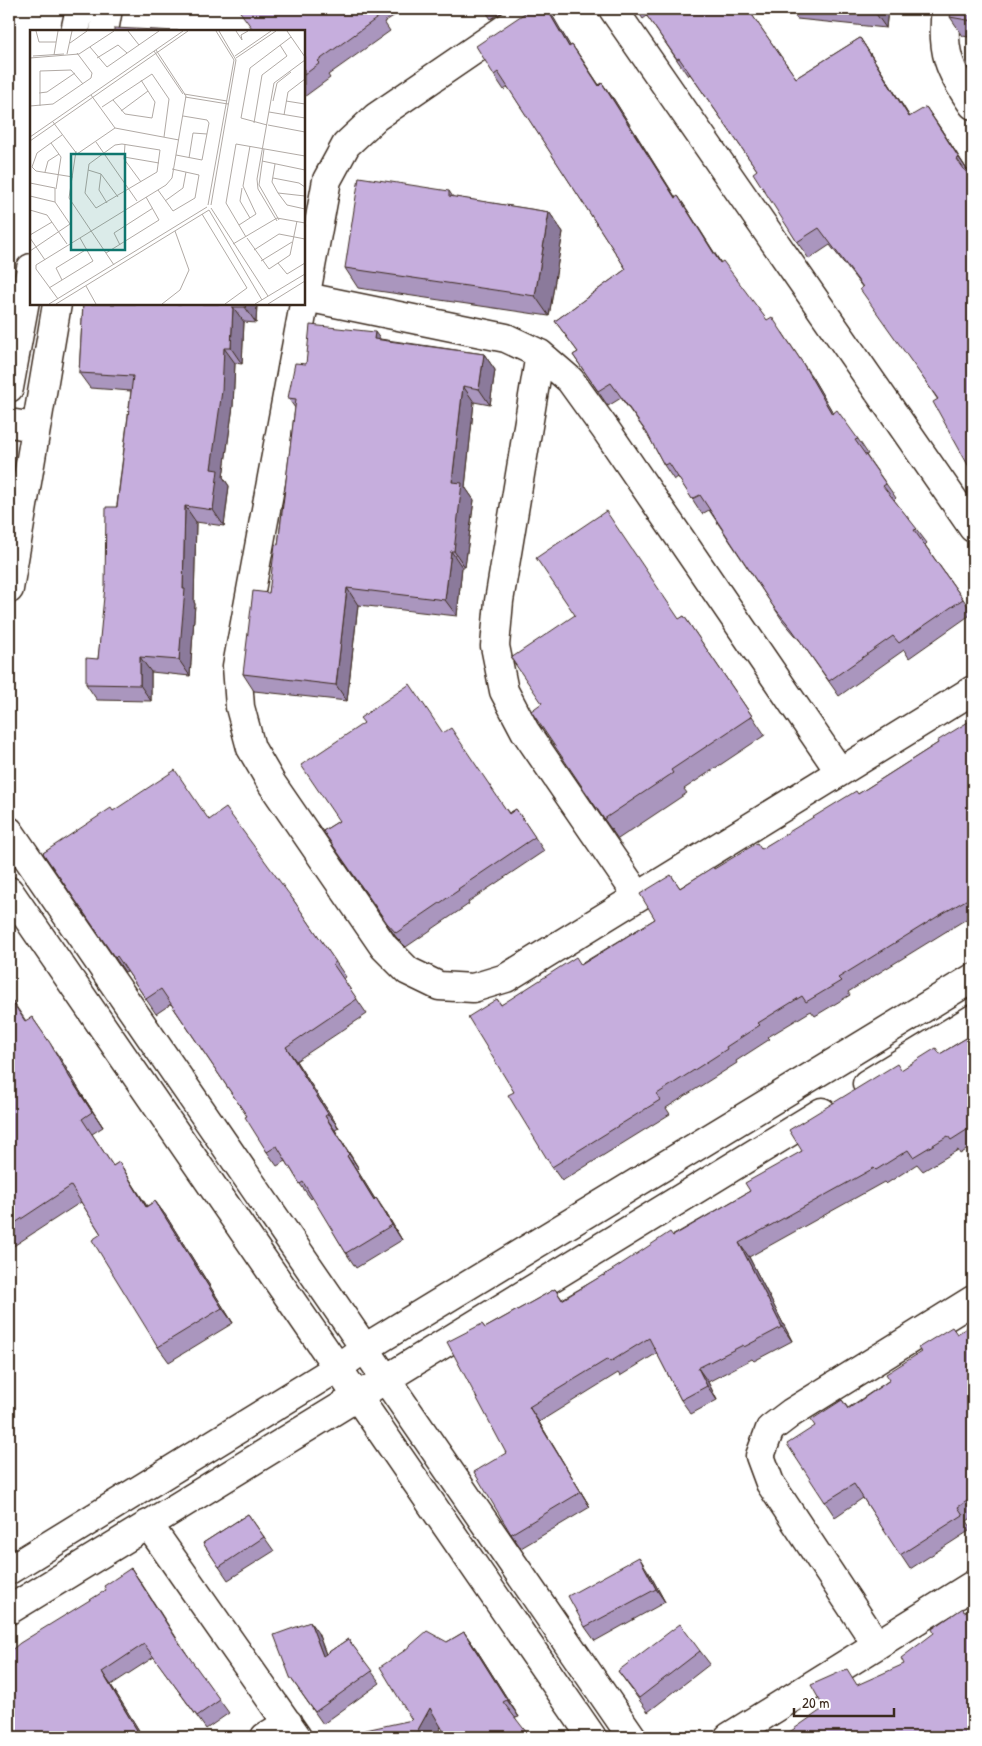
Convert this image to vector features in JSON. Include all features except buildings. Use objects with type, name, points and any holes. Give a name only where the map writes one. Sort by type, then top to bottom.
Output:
[{"type":"street","points":[[75,30],[80,9]]},
{"type":"street","points":[[104,30],[108,9]]},
{"type":"street","points":[[305,302],[327,180],[346,145],[376,117],[534,9]]},
{"type":"street","points":[[613,9],[973,528]]},
{"type":"street","points":[[946,9],[943,31],[960,61],[957,82],[973,105]]},
{"type":"street","points":[[9,388],[30,273]]},
{"type":"street","points":[[306,297],[506,338],[540,354],[570,380],[840,772]]},
{"type":"street","points":[[9,589],[22,425],[57,305]]},
{"type":"street","points":[[305,305],[237,666],[240,707],[251,748],[272,784],[384,946],[408,972],[439,986],[473,988],[506,978],[973,690]]},
{"type":"street","points":[[540,354],[499,601],[495,646],[504,691],[525,731],[638,896]]},
{"type":"street","points":[[9,831],[632,1737]]},
{"type":"street","points":[[9,892],[592,1737]]},
{"type":"street","points":[[9,1570],[337,1368],[366,1348],[973,978]]},
{"type":"street","points":[[9,1610],[973,1019]]},
{"type":"street","points":[[877,1644],[770,1483],[760,1456],[770,1428],[973,1300]]},
{"type":"street","points":[[148,1524],[292,1730],[265,1737]]},
{"type":"street","points":[[729,1737],[973,1585]]}]
